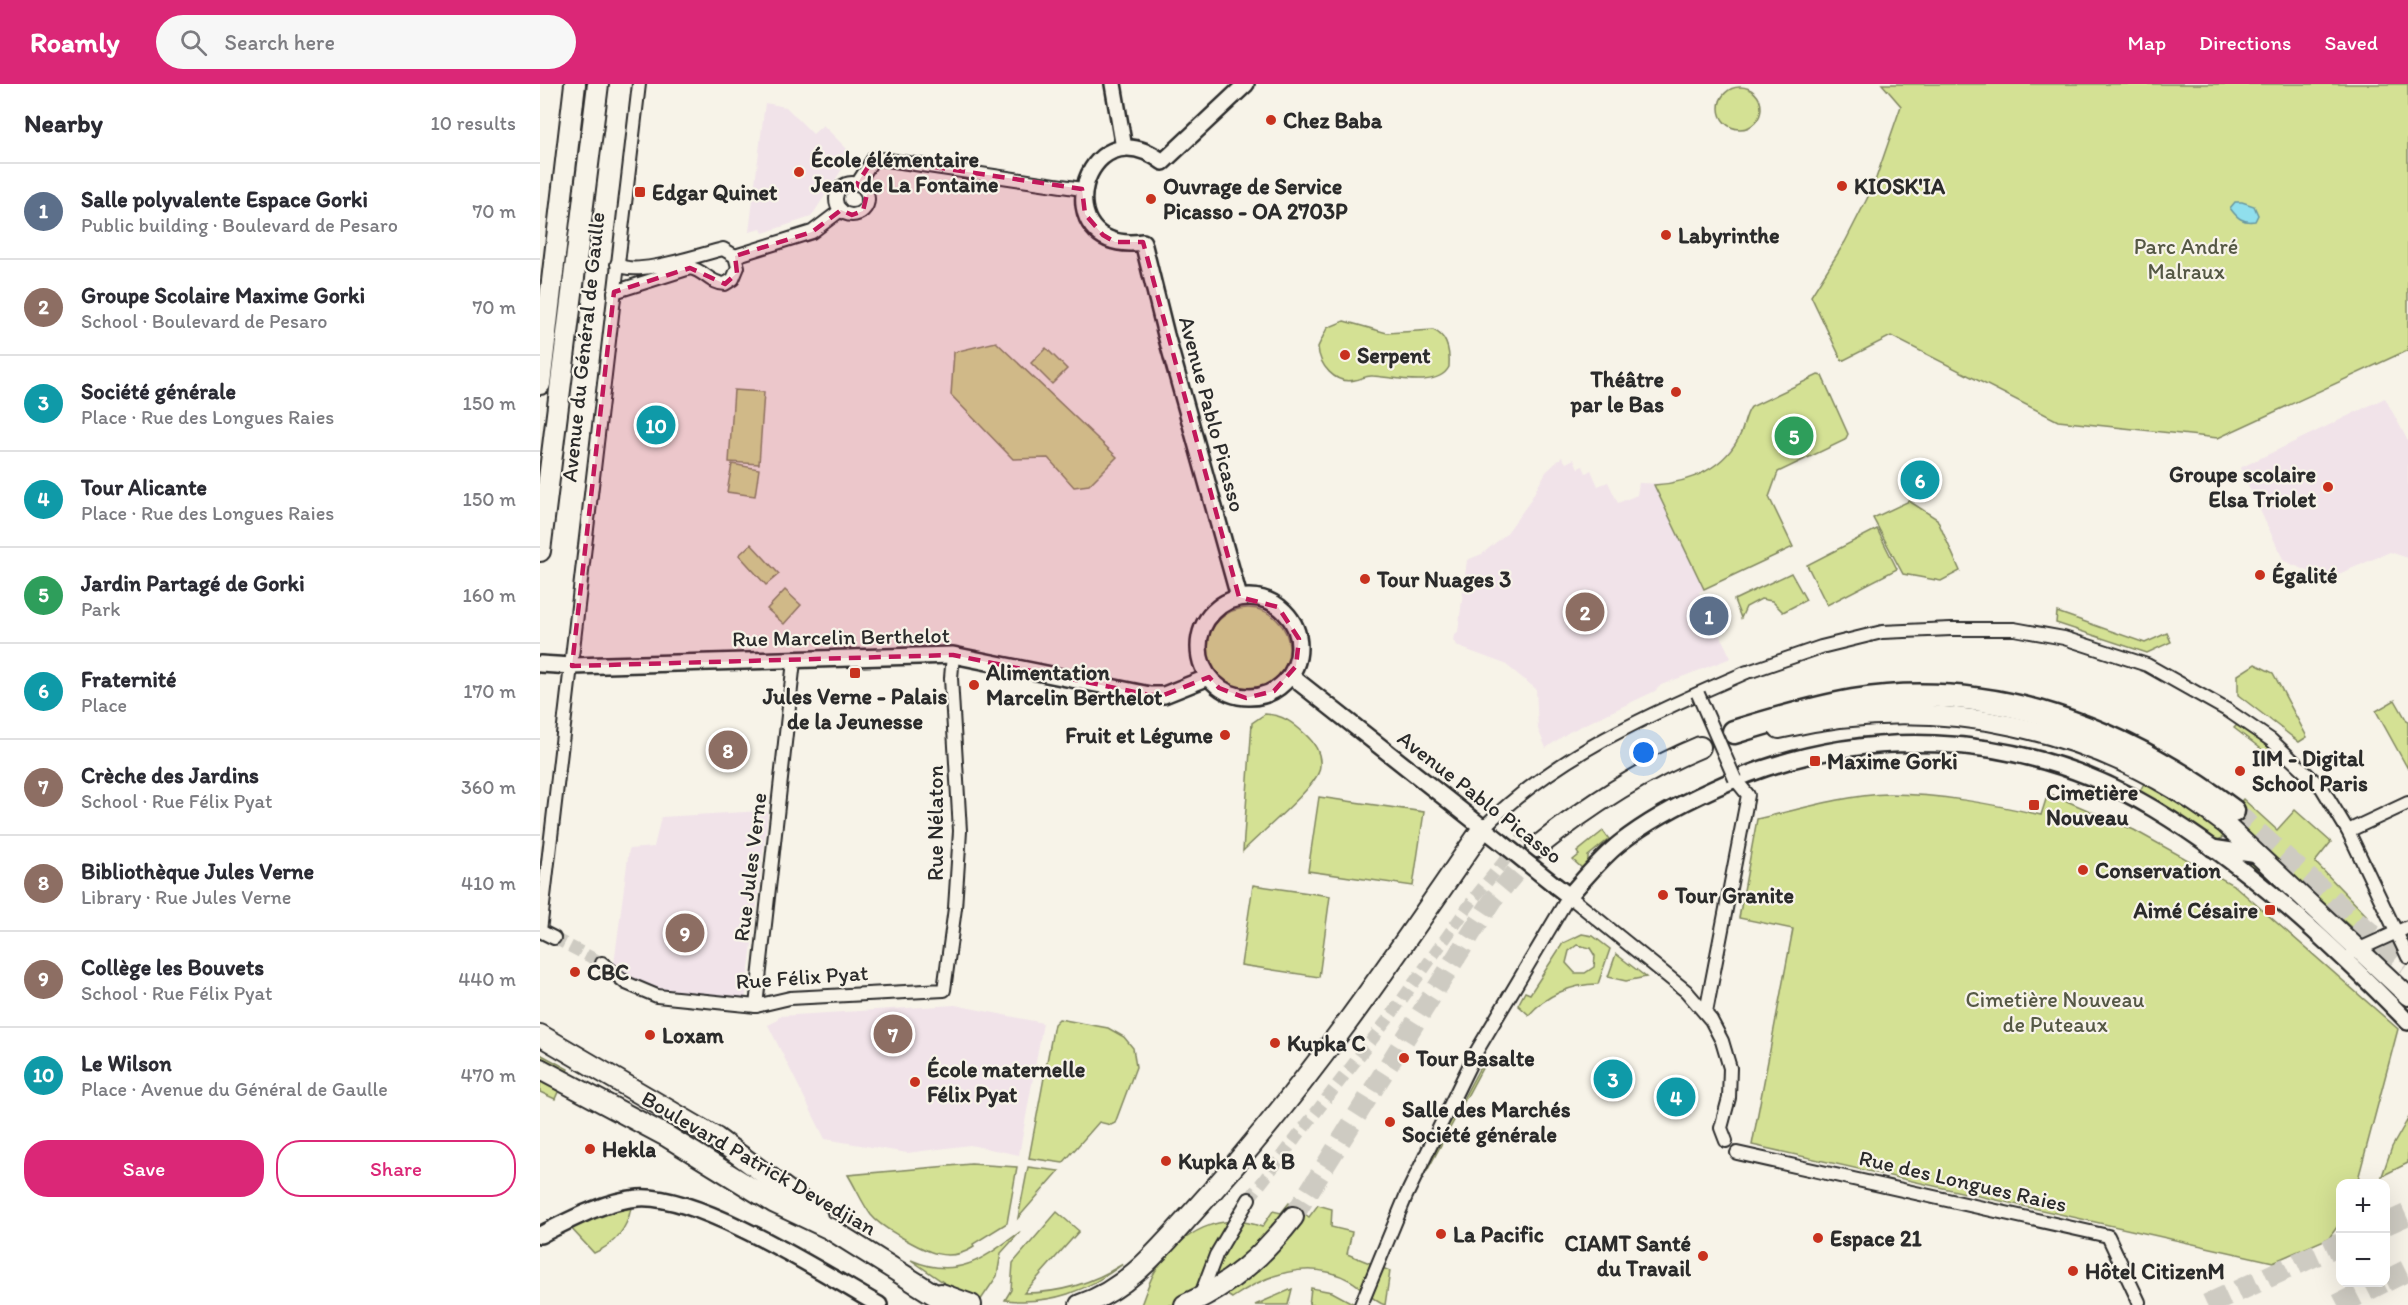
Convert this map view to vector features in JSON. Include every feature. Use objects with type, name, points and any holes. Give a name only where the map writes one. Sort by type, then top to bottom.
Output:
[{"type":"highway","points":[[1735,736],[1826,706],[1885,697],[1945,696],[2005,703],[2063,718],[2123,743],[2180,774],[2233,811]]},
{"type":"main road","name":"Avenue du Général de Gaulle","points":[[540,384],[575,84]]},
{"type":"main road","name":"Avenue du Général de Gaulle","points":[[540,551],[598,84]]},
{"type":"main road","points":[[1735,736],[1851,716],[1902,713],[2008,723],[2093,748],[2197,802],[2258,855],[2408,996]]},
{"type":"main road","points":[[1537,847],[1606,795],[1644,772],[1700,747]]},
{"type":"main road","points":[[1080,1305],[1103,1296],[1129,1277],[1169,1239],[1251,1148],[1327,1051],[1483,828]]},
{"type":"main road","points":[[540,1035],[716,1138],[799,1199],[830,1229]]},
{"type":"main road","name":"Boulevard Patrick Devedjian","points":[[540,1069],[668,1137],[775,1203],[830,1229],[951,1305]]},
{"type":"main road","points":[[1185,1305],[1228,1282],[1251,1265],[1274,1242],[1293,1217]]},
{"type":"main road","points":[[922,1287],[971,1305]]},
{"type":"street","name":"Avenue du Général de Gaulle","points":[[540,931],[544,868],[572,666],[639,84]]},
{"type":"street","points":[[1113,84],[1125,148]]},
{"type":"street","points":[[857,184],[874,158],[1082,189],[1089,171],[1098,160],[1110,152],[1125,148],[1152,153],[1163,162],[1246,84]]},
{"type":"street","points":[[857,184],[867,194],[866,207],[860,213],[852,215],[841,210],[837,203],[839,191],[845,185],[857,184]]},
{"type":"street","name":"Avenue Pablo Picasso","points":[[1082,189],[1085,214],[1092,226],[1103,236],[1115,242],[1143,242],[1166,335],[1239,597]]},
{"type":"street","points":[[735,256],[804,235],[822,226],[841,210]]},
{"type":"street","points":[[614,292],[690,268],[696,269],[710,281],[725,284],[737,273],[738,267],[735,256],[723,249],[629,270],[617,264]]},
{"type":"street","points":[[1239,597],[1270,602],[1288,616],[1299,639],[1299,653],[1291,676],[1274,691],[1246,698],[1233,696],[1209,677],[1201,659],[1200,639],[1208,620],[1222,606],[1239,597]]},
{"type":"street","points":[[1483,828],[1516,798],[1570,758],[1644,717],[1749,671],[1821,647],[1882,632],[2014,629],[2064,639],[2147,665],[2227,710],[2271,740],[2322,788],[2402,929],[2408,957]]},
{"type":"street","name":"Rue Marcelin Berthelot","points":[[540,664],[572,666],[953,655],[1150,695],[1164,694],[1209,677]]},
{"type":"street","name":"Rue Nélaton","points":[[944,990],[955,908],[960,831],[951,678],[953,655]]},
{"type":"street","name":"Rue Jules Verne","points":[[756,1006],[794,661]]},
{"type":"street","name":"Avenue Pablo Picasso","points":[[1291,676],[1569,896]]},
{"type":"street","points":[[1698,694],[1735,779],[1748,795],[1706,1012]]},
{"type":"street","points":[[1361,1305],[1408,1189],[1475,1054],[1569,896],[1619,844],[1661,815],[1735,779],[1788,759],[1844,747],[1914,742],[1990,749],[2050,763],[2105,784],[2153,808],[2212,848],[2341,958],[2408,1022]]},
{"type":"street","points":[[2348,831],[2408,804]]},
{"type":"street","points":[[2212,848],[2258,855]]},
{"type":"street","points":[[1569,896],[1686,991],[1706,1012],[1722,1041],[1730,1068],[1729,1098],[1721,1128],[1726,1141]]},
{"type":"street","points":[[2341,958],[2402,929]]},
{"type":"street","points":[[540,931],[554,938]]},
{"type":"street","name":"Rue Félix Pyat","points":[[602,963],[626,983],[657,996],[756,1006],[790,998],[944,990]]},
{"type":"street","name":"Rue des Longues Raies","points":[[1737,1153],[2108,1236],[2139,1302]]},
{"type":"street","points":[[540,1235],[603,1207],[637,1198],[666,1199],[719,1218],[879,1305]]},
{"type":"street","points":[[1197,1305],[1216,1255],[1249,1199]]},
{"type":"street","points":[[1367,1305],[1383,1248]]},
{"type":"highlighted area","points":[[874,158],[1082,189],[1085,214],[1103,235],[1115,242],[1143,242],[1239,597],[1278,607],[1299,639],[1296,666],[1274,691],[1246,698],[1219,688],[1209,677],[1164,695],[1150,695],[953,655],[572,666],[614,292],[690,268],[725,284],[737,273],[735,256],[812,232],[841,210],[852,215],[863,211],[867,194],[857,184]]},
{"type":"shaded area","name":"École élémentaire Jean de La Fontaine","points":[[765,103],[786,107],[813,134],[823,125],[852,154],[811,217],[763,233],[761,229],[749,232]]},
{"type":"shaded area","name":"Groupe scolaire Elsa Triolet","points":[[2385,398],[2408,441],[2408,558],[2390,552],[2327,579],[2284,561],[2240,468]]},
{"type":"shaded area","points":[[1739,437],[1793,547],[1699,592],[1731,658],[1661,685],[1655,691],[1569,732],[1546,748],[1538,729],[1536,689],[1505,664],[1459,647],[1453,641],[1454,635],[1458,632],[1467,560],[1482,554],[1506,534],[1528,504],[1546,472],[1562,457],[1566,463],[1574,459],[1578,468],[1583,466],[1586,473],[1591,470],[1598,486],[1608,482],[1618,503],[1637,495],[1639,483],[1669,484],[1699,476],[1721,460]]},
{"type":"shaded area","points":[[768,812],[745,1001],[645,987],[614,964],[629,849],[654,847],[661,817]]},
{"type":"shaded area","name":"École maternelle Félix Pyat","points":[[955,1005],[1043,1023],[1019,1155],[970,1145],[907,1153],[825,1139],[768,1025],[776,1021],[779,1016]]},
{"type":"green space","name":"Parc André Malraux","points":[[1882,84],[2408,84],[2408,350],[2218,438],[2058,421],[1891,336],[1842,361],[1811,296],[1845,242],[1873,187],[1901,106]]},
{"type":"green space","points":[[1740,87],[1755,93],[1761,108],[1755,123],[1740,129],[1725,123],[1719,108],[1725,93]]},
{"type":"green space","points":[[1344,321],[1387,333],[1433,330],[1445,340],[1449,367],[1443,374],[1425,380],[1371,376],[1348,381],[1335,377],[1321,360],[1318,347],[1327,328]]},
{"type":"green space","points":[[996,342],[1117,457],[1089,485],[1074,487],[1048,458],[1013,459],[951,395],[954,352]]},
{"type":"green space","points":[[1046,348],[1067,369],[1052,384],[1031,363]]},
{"type":"green space","points":[[1818,375],[1822,376],[1848,434],[1845,440],[1778,472],[1769,497],[1793,547],[1704,589],[1654,485],[1693,477],[1716,464],[1734,445],[1751,407]]},
{"type":"green space","points":[[734,390],[764,392],[759,464],[729,462]]},
{"type":"green space","points":[[732,464],[759,469],[755,496],[727,492]]},
{"type":"green space","points":[[1909,501],[1937,519],[1960,571],[1941,581],[1903,574],[1873,518]]},
{"type":"green space","points":[[1877,529],[1897,569],[1827,605],[1807,565]]},
{"type":"green space","points":[[751,544],[779,574],[766,585],[739,555]]},
{"type":"green space","points":[[1791,573],[1806,600],[1783,612],[1772,601],[1761,599],[1746,607],[1741,618],[1734,600]]},
{"type":"green space","points":[[785,590],[801,605],[784,624],[767,609]]},
{"type":"green space","points":[[1240,608],[1256,608],[1271,615],[1282,626],[1289,641],[1286,665],[1277,678],[1256,690],[1240,690],[1225,683],[1214,672],[1207,657],[1207,641],[1214,626],[1225,615]]},
{"type":"green space","points":[[2057,612],[2145,643],[2167,633],[2171,642],[2147,653],[2056,623]]},
{"type":"green space","points":[[2255,664],[2273,673],[2307,737],[2299,742],[2238,695],[2238,675]]},
{"type":"green space","points":[[2395,700],[2408,723],[2408,769],[2376,711]]},
{"type":"green space","points":[[1265,714],[1287,720],[1305,734],[1317,750],[1320,765],[1315,779],[1307,789],[1243,851],[1252,723]]},
{"type":"green space","points":[[2238,724],[2280,756],[2277,761],[2234,728]]},
{"type":"green space","points":[[2146,780],[2227,833],[2213,845],[2137,796]]},
{"type":"green space","name":"Cimetière Nouveau de Puteaux","points":[[2048,793],[2134,830],[2235,886],[2398,1029],[2358,1179],[2336,1179],[2336,1228],[2329,1238],[2273,1262],[1752,1145],[1793,929],[1739,918],[1757,819],[1839,800],[1889,794],[1966,800],[2041,815]]},
{"type":"green space","points":[[1319,797],[1424,812],[1413,886],[1308,871]]},
{"type":"green space","points":[[2243,799],[2277,830],[2295,810],[2331,842],[2315,862],[2367,916],[2353,929],[2228,817]]},
{"type":"green space","points":[[1603,831],[1609,839],[1588,856],[1588,865],[1583,869],[1573,860],[1579,855],[1577,852]]},
{"type":"green space","points":[[2253,857],[2341,939],[2334,947],[2236,863]]},
{"type":"green space","points":[[1253,885],[1330,896],[1319,977],[1241,965]]},
{"type":"green space","points":[[1582,934],[1593,936],[1610,949],[1598,984],[1579,986],[1551,996],[1529,1015],[1518,1005],[1525,992],[1530,994],[1563,943]],"holes":[[[1577,945],[1590,948],[1595,956],[1594,967],[1585,973],[1575,973],[1566,963],[1569,951]]]},
{"type":"green space","points":[[1616,954],[1646,977],[1626,981],[1608,977]]},
{"type":"green space","points":[[1059,1019],[1108,1028],[1124,1037],[1133,1048],[1136,1067],[1115,1123],[1111,1125],[1099,1122],[1063,1163],[1029,1158],[1054,1024]]},
{"type":"green space","points":[[540,1054],[568,1069],[555,1099],[540,1092]]},
{"type":"green space","points":[[1485,1058],[1487,1059],[1427,1171],[1425,1170]]},
{"type":"green space","points":[[2408,1119],[2408,1163],[2382,1176],[2392,1147]]},
{"type":"green space","points":[[971,1164],[1017,1167],[1007,1223],[973,1244],[974,1247],[955,1255],[928,1251],[881,1225],[868,1210],[848,1175]]},
{"type":"green space","points":[[1028,1167],[1059,1171],[1018,1218]]},
{"type":"green space","points":[[1289,1203],[1309,1217],[1318,1205],[1332,1209],[1331,1227],[1352,1232],[1347,1254],[1390,1271],[1385,1305],[1351,1281],[1336,1274],[1305,1270],[1274,1276],[1245,1289],[1232,1298],[1210,1284],[1193,1305],[1141,1305],[1155,1271],[1178,1244],[1190,1235],[1217,1223],[1231,1221],[1246,1222],[1262,1227],[1273,1211],[1281,1213]]},
{"type":"green space","points":[[631,1208],[623,1229],[608,1246],[594,1253],[569,1226],[600,1214]]},
{"type":"green space","points":[[1057,1212],[1079,1231],[1024,1293],[1076,1286],[1100,1277],[1123,1264],[1096,1282],[1068,1294],[1038,1300],[1005,1300],[1011,1290],[1013,1263]]},
{"type":"green space","points":[[1020,1232],[1001,1253],[997,1276],[980,1301],[946,1284],[911,1260],[927,1266],[942,1268],[969,1264],[994,1251]]},
{"type":"green space","points":[[1311,1288],[1332,1292],[1356,1305],[1309,1305]]},
{"type":"green space","points":[[1292,1289],[1288,1305],[1255,1305]]},
{"type":"water","points":[[2235,202],[2254,206],[2258,215],[2255,221],[2244,220],[2235,215],[2230,208]]},
{"type":"tunnel","points":[[2233,811],[2364,928],[2408,964]]},
{"type":"tunnel","points":[[1249,1199],[1388,1019],[1475,897],[1525,835]]},
{"type":"tunnel","points":[[1293,1217],[1495,897],[1537,847]]},
{"type":"tunnel","points":[[554,938],[602,963]]},
{"type":"tunnel","points":[[2390,1222],[2408,1214]]},
{"type":"tunnel","points":[[2207,1305],[2336,1246]]},
{"type":"tunnel","points":[[2390,1279],[2408,1270]]},
{"type":"tunnel","points":[[2338,1305],[2373,1287]]},
{"type":"place","name":"Chez Baba","points":[[1271,120]]},
{"type":"place","name":"École élémentaire Jean de La Fontaine","points":[[799,172]]},
{"type":"place","name":"KIOSK'IA","points":[[1842,186]]},
{"type":"place","name":"Edgar Quinet","points":[[640,192]]},
{"type":"place","name":"Ouvrage de Service Picasso - OA 2703P","points":[[1151,199]]},
{"type":"place","name":"Labyrinthe","points":[[1666,235]]},
{"type":"place","name":"Serpent","points":[[1345,355]]},
{"type":"place","name":"Théâtre par le Bas","points":[[1676,392]]},
{"type":"place","name":"Le Wilson","points":[[656,425]]},
{"type":"place","name":"Jardin Partagé de Gorki","points":[[1794,436]]},
{"type":"place","name":"Fraternité","points":[[1920,480]]},
{"type":"place","name":"Groupe scolaire Elsa Triolet","points":[[2328,487]]},
{"type":"place","name":"Égalité","points":[[2260,575]]},
{"type":"place","name":"Tour Nuages 3","points":[[1365,579]]},
{"type":"place","name":"Groupe Scolaire Maxime Gorki","points":[[1585,612]]},
{"type":"place","name":"Salle polyvalente Espace Gorki","points":[[1709,616]]},
{"type":"place","name":"Jules Verne - Palais de la Jeunesse","points":[[855,673]]},
{"type":"place","name":"Alimentation Marcelin Berthelot","points":[[974,685]]},
{"type":"place","name":"Fruit et Légume","points":[[1225,735]]},
{"type":"place","name":"Bibliothèque Jules Verne","points":[[728,750]]},
{"type":"place","name":"Maxime Gorki","points":[[1815,761]]},
{"type":"place","name":"IIM - Digital School Paris","points":[[2240,771]]},
{"type":"place","name":"Cimetière Nouveau","points":[[2034,805]]},
{"type":"place","name":"Conservation","points":[[2083,870]]},
{"type":"place","name":"Tour Granite","points":[[1663,895]]},
{"type":"place","name":"Aimé Césaire","points":[[2270,910]]},
{"type":"place","name":"Collège les Bouvets","points":[[685,933]]},
{"type":"place","name":"CBC","points":[[575,972]]},
{"type":"place","name":"Crèche des Jardins","points":[[893,1034]]},
{"type":"place","name":"Loxam","points":[[650,1035]]},
{"type":"place","name":"Kupka C","points":[[1275,1043]]},
{"type":"place","name":"Tour Basalte","points":[[1404,1058]]},
{"type":"place","name":"Société générale","points":[[1613,1079]]},
{"type":"place","name":"École maternelle Félix Pyat","points":[[915,1082]]},
{"type":"place","name":"Tour Alicante","points":[[1676,1097]]},
{"type":"place","name":"Salle des Marchés Société générale","points":[[1390,1122]]},
{"type":"place","name":"Hekla","points":[[590,1149]]},
{"type":"place","name":"Kupka A & B","points":[[1166,1161]]},
{"type":"place","name":"La Pacific","points":[[1441,1234]]},
{"type":"place","name":"Espace 21","points":[[1818,1238]]},
{"type":"place","name":"CIAMT Santé du Travail","points":[[1703,1256]]},
{"type":"place","name":"Hôtel CitizenM","points":[[2073,1271]]}]
